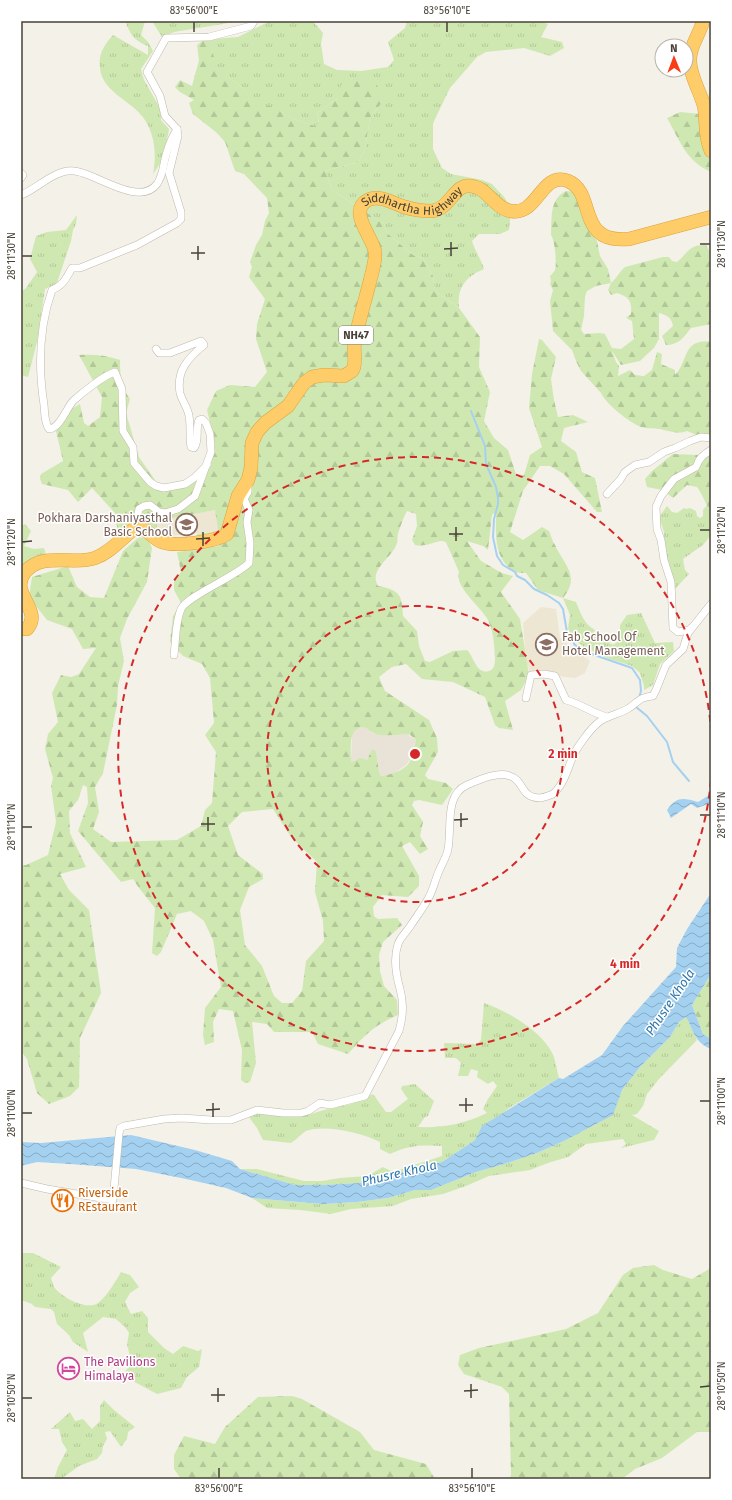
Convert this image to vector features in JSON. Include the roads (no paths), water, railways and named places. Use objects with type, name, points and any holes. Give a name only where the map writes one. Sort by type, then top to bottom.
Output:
[{"type":"highway","points":[[703,21],[692,47],[690,59],[692,73],[700,91],[704,106],[706,121],[705,134],[711,151]]},
{"type":"highway","name":"Siddhartha Highway","points":[[135,528],[142,528],[156,539],[166,543],[179,544],[220,538],[228,532],[231,516],[238,496],[248,480],[251,468],[253,437],[261,427],[288,406],[304,383],[312,377],[324,375],[344,376],[352,371],[354,367],[355,340],[375,256],[373,246],[361,221],[360,215],[361,206],[366,201],[378,198],[412,209],[422,211],[434,210],[444,206],[458,190],[468,186],[477,187],[484,191],[502,208],[517,212],[530,206],[551,181],[560,179],[571,183],[578,189],[593,225],[597,231],[605,237],[611,239],[629,239],[711,217]]},
{"type":"highway","points":[[21,629],[27,629],[32,624],[33,619],[32,612],[21,592],[23,576],[32,566],[46,561],[83,560],[96,558],[111,549],[135,528]]},
{"type":"street","points":[[207,465],[194,478],[185,484],[164,488],[156,486],[150,482],[134,462],[133,447],[122,431],[122,389],[115,372],[108,374],[73,402],[57,425],[53,428],[49,428],[45,423],[41,382],[40,349],[46,306],[52,290],[59,287],[65,281],[72,268],[80,268],[137,245],[177,223],[181,219],[181,212],[170,173],[178,136],[177,129],[165,116],[160,96],[147,72],[166,38],[209,37],[251,26],[254,21]]},
{"type":"street","points":[[21,195],[56,174],[73,170],[86,174],[112,186],[134,192],[148,191],[156,184],[164,169],[168,147],[177,129]]},
{"type":"street","points":[[21,173],[23,175],[21,178]]},
{"type":"street","points":[[135,528],[139,509],[144,506],[150,505],[159,512],[165,513],[178,509],[195,496],[211,452],[210,434],[204,420],[199,420],[197,425],[197,445],[194,448],[191,447],[189,415],[180,393],[179,377],[183,366],[190,356],[204,345],[203,343],[201,341],[170,353],[159,353],[156,349]]},
{"type":"street","points":[[607,494],[625,472],[635,465],[649,462],[664,452],[701,437],[711,438]]},
{"type":"street","points":[[694,626],[689,630],[680,632],[672,628],[671,582],[657,529],[656,507],[660,496],[674,479],[696,467],[701,456],[711,450]]},
{"type":"street","points":[[174,655],[177,624],[181,608],[188,601],[242,570],[249,563],[250,543],[246,522],[249,510],[244,499],[248,492],[248,480]]},
{"type":"street","points":[[21,1183],[113,1200],[120,1128],[124,1126],[164,1119],[182,1118],[231,1120],[257,1110],[283,1113],[301,1113],[308,1111],[320,1103],[330,1105],[366,1096],[399,1031],[402,1021],[403,1012],[400,990],[396,976],[398,945],[403,934],[410,927],[428,899],[444,860],[448,849],[452,807],[458,791],[465,786],[498,775],[510,775],[515,778],[528,795],[535,798],[545,798],[553,794],[560,786],[574,754],[598,722],[629,708],[638,700],[646,696],[653,696],[666,665],[683,649],[688,633],[711,604]]},
{"type":"street","points":[[526,698],[531,675],[544,674],[556,676],[566,700],[579,704],[598,715],[607,717]]},
{"type":"water","points":[[711,794],[711,803],[697,808],[691,804],[671,818],[667,810],[677,800],[684,799],[698,802]]},
{"type":"water","name":"Phusre Khola","points":[[711,893],[711,974],[692,1005],[703,1034],[711,1039],[711,1049],[701,1043],[695,1036],[686,1017],[679,1022],[670,1037],[640,1067],[622,1090],[613,1115],[564,1141],[537,1153],[476,1172],[431,1190],[415,1190],[388,1198],[323,1204],[252,1198],[226,1188],[136,1169],[37,1162],[21,1166],[21,1142],[41,1143],[131,1135],[195,1150],[232,1161],[240,1169],[295,1185],[359,1183],[442,1162],[475,1140],[482,1126],[559,1078],[563,1079],[602,1055],[623,1026],[676,967],[677,948],[687,929]]},
{"type":"waterway","points":[[471,411],[485,446],[486,464],[496,487],[498,498],[494,519],[493,537],[497,556],[503,565],[515,572],[517,576],[525,580],[534,589],[559,603],[563,609],[568,638],[574,642],[574,644],[583,651],[632,668],[640,680],[641,691],[639,698]]},
{"type":"waterway","points":[[636,706],[647,716],[667,742],[673,762],[689,781]]},
{"type":"place","name":"Pokhara Darshaniyasthal Basic School","points":[[187,525]]},
{"type":"place","name":"Fab School Of Hotel Management","points":[[546,644]]},
{"type":"place","name":"Riverside REstaurant","points":[[63,1200]]},
{"type":"place","name":"The Pavilions Himalaya","points":[[68,1369]]}]
